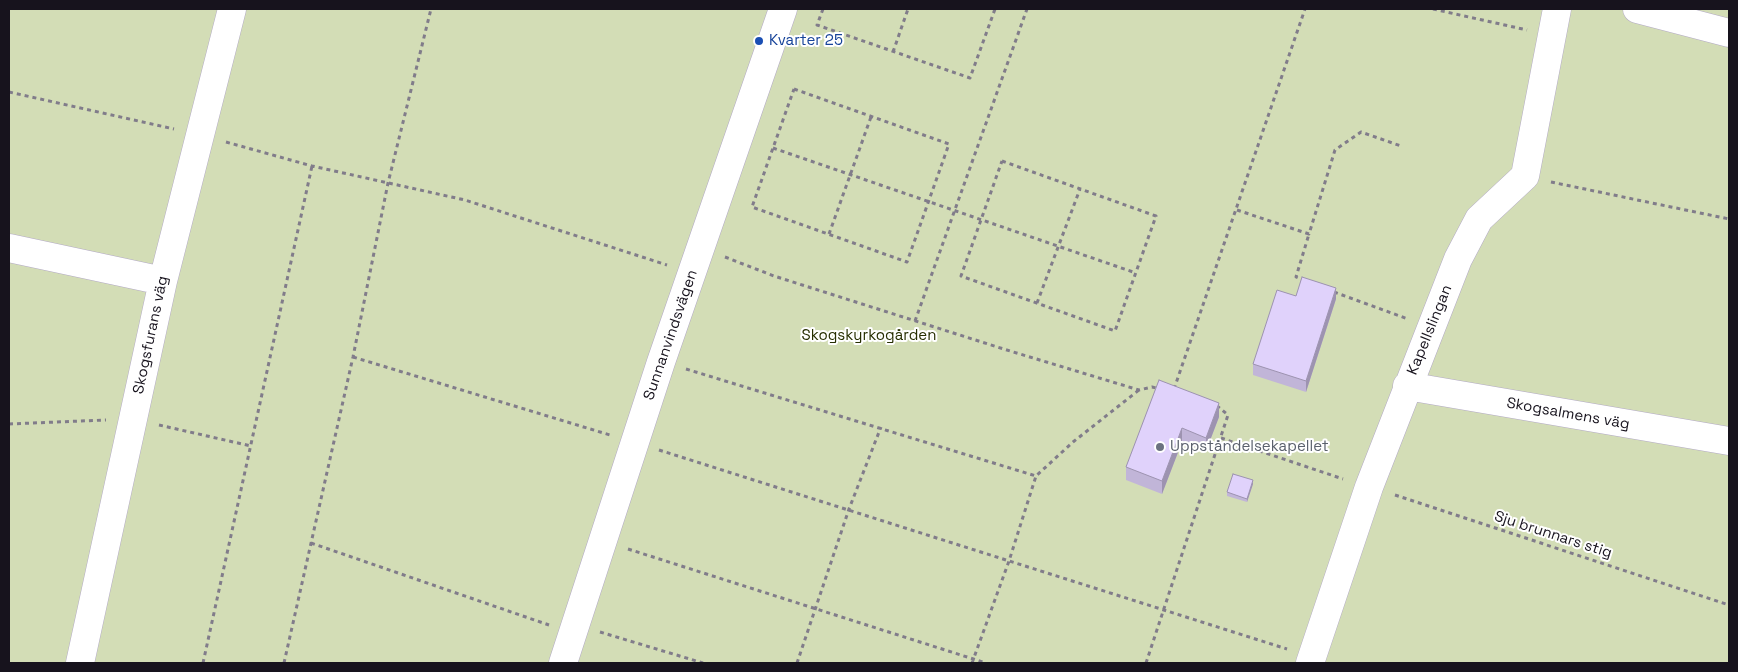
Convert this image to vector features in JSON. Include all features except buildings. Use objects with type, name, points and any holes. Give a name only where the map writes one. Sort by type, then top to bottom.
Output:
[{"type":"street","name":"Skogsfurans väg","points":[[80,663],[163,282],[232,9]]},
{"type":"street","name":"Sunnanvindsvägen","points":[[563,663],[661,362],[783,9]]},
{"type":"street","points":[[1525,176],[1558,9]]},
{"type":"street","points":[[1637,9],[1729,33]]},
{"type":"street","name":"Kapellslingan","points":[[1311,660],[1369,487],[1458,259],[1480,219],[1525,176]]},
{"type":"street","points":[[9,248],[163,282]]},
{"type":"street","name":"Skogsalmens väg","points":[[1407,386],[1729,441]]},
{"type":"path","points":[[284,663],[352,357],[388,183],[431,9]]},
{"type":"path","points":[[823,9],[817,25],[970,78],[995,9]]},
{"type":"path","points":[[893,52],[908,9]]},
{"type":"path","points":[[915,321],[1026,9]]},
{"type":"path","points":[[1173,393],[1305,9]]},
{"type":"path","points":[[1433,9],[1552,36]]},
{"type":"path","points":[[794,89],[871,117],[949,144],[907,262],[752,207],[794,89]]},
{"type":"path","points":[[9,92],[200,135],[312,166],[465,200],[692,273]]},
{"type":"path","points":[[829,234],[871,117]]},
{"type":"path","points":[[1314,284],[1296,277],[1335,150],[1361,132],[1401,146]]},
{"type":"path","points":[[773,148],[929,200],[1136,273]]},
{"type":"path","points":[[1002,161],[1156,216],[1115,331],[961,276],[981,219],[1002,161]]},
{"type":"path","points":[[204,663],[312,166]]},
{"type":"path","points":[[1525,176],[1640,202],[1729,219]]},
{"type":"path","points":[[1037,303],[1080,189]]},
{"type":"path","points":[[1237,210],[1309,234]]},
{"type":"path","points":[[701,248],[774,276],[1139,390]]},
{"type":"path","points":[[1332,291],[1431,328]]},
{"type":"path","points":[[352,357],[849,508],[1164,610],[1311,660]]},
{"type":"path","points":[[661,362],[881,427],[1036,476]]},
{"type":"path","points":[[972,661],[1009,560],[1036,476],[1073,442],[1139,390],[1152,387],[1166,391]]},
{"type":"path","points":[[1146,663],[1228,415],[1219,406],[1210,404]]},
{"type":"path","points":[[797,663],[849,508],[881,427]]},
{"type":"path","name":"Sju brunnars stig","points":[[1221,438],[1729,604]]},
{"type":"path","points":[[603,541],[816,607],[972,661],[986,663]]},
{"type":"path","points":[[311,543],[575,629],[703,663]]},
{"type":"green space","name":"Skogskyrkogården","points":[[9,9],[1729,9],[1729,663],[9,663]]},
{"type":"place","name":"Kvarter 25","points":[[759,41]]},
{"type":"place","name":"Uppståndelsekapellet","points":[[1160,447]]}]
